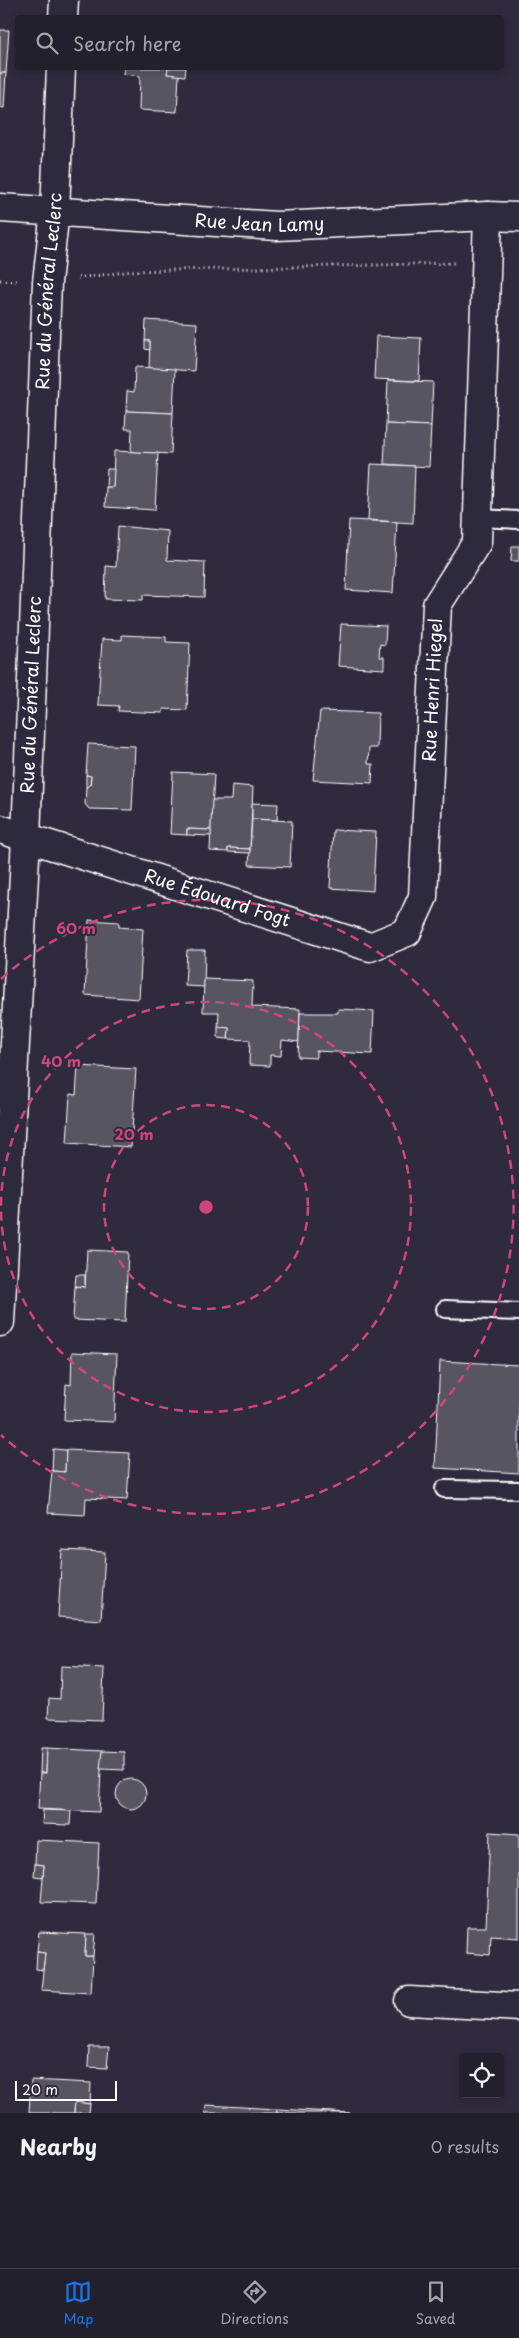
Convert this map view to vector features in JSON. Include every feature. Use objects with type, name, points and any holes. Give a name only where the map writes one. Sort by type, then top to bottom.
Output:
[{"type":"street","points":[[63,15],[64,0]]},
{"type":"street","name":"Rue du Général Leclerc","points":[[0,1322],[3,1179],[26,838],[48,282],[55,211],[61,70]]},
{"type":"street","name":"Rue Jean Lamy","points":[[0,208],[277,226],[488,216],[519,217]]},
{"type":"street","name":"Rue Henri Hiegel","points":[[407,932],[423,897],[437,604],[477,542],[488,216]]},
{"type":"street","name":"Rue Édouard Fogt","points":[[0,829],[370,947],[407,932]]},
{"type":"street","points":[[409,2001],[519,2007]]},
{"type":"lane","points":[[478,518],[519,520]]},
{"type":"lane","points":[[445,1308],[519,1312]]},
{"type":"lane","points":[[444,1489],[519,1490]]},
{"type":"path","points":[[0,280],[48,282],[133,271],[487,262]]},
{"type":"building","points":[[0,30],[9,30],[6,73],[0,73]]},
{"type":"building","points":[[124,70],[168,70],[167,74],[179,75],[177,112],[139,110],[140,76],[123,74]]},
{"type":"building","points":[[168,70],[186,70],[185,76],[167,74]]},
{"type":"building","points":[[0,73],[6,73],[4,108],[0,107]]},
{"type":"building","points":[[146,320],[197,323],[194,371],[149,368],[150,341],[145,341]]},
{"type":"building","points":[[376,336],[421,338],[419,381],[374,379]]},
{"type":"building","points":[[145,341],[150,341],[150,350],[145,349]]},
{"type":"building","points":[[135,367],[175,369],[173,413],[126,411],[127,391],[134,392]]},
{"type":"building","points":[[388,380],[433,382],[431,426],[386,424]]},
{"type":"building","points":[[126,411],[173,413],[171,454],[131,452],[132,429],[125,429]]},
{"type":"building","points":[[386,424],[431,426],[429,467],[384,464]]},
{"type":"building","points":[[114,451],[158,453],[155,510],[105,507],[106,487],[113,487]]},
{"type":"building","points":[[371,464],[415,466],[413,523],[368,520]]},
{"type":"building","points":[[107,469],[114,469],[113,487],[106,487]]},
{"type":"building","points":[[349,520],[397,522],[393,593],[346,590]]},
{"type":"building","points":[[118,526],[168,531],[167,560],[205,562],[204,597],[143,595],[143,600],[105,599],[106,566],[116,567]]},
{"type":"building","points":[[512,546],[519,546],[519,561],[511,561]]},
{"type":"building","points":[[341,624],[386,626],[385,645],[380,644],[379,657],[384,657],[384,669],[338,666]]},
{"type":"building","points":[[122,635],[166,637],[166,642],[190,643],[187,710],[163,709],[163,713],[118,711],[119,706],[98,705],[102,639],[122,640]]},
{"type":"building","points":[[320,711],[378,713],[377,748],[369,748],[368,764],[373,764],[372,783],[313,780]]},
{"type":"building","points":[[88,744],[135,746],[132,810],[89,809],[85,804],[86,788],[90,784],[91,776],[86,775]]},
{"type":"building","points":[[173,772],[214,774],[211,830],[187,829],[187,835],[170,834]]},
{"type":"building","points":[[86,775],[91,776],[90,784],[86,788]]},
{"type":"building","points":[[232,785],[253,787],[250,849],[228,848],[228,852],[210,851],[212,800],[231,800]]},
{"type":"building","points":[[252,803],[278,804],[277,820],[252,819]]},
{"type":"building","points":[[252,819],[292,821],[290,867],[249,865]]},
{"type":"building","points":[[187,829],[211,830],[211,836],[187,835]]},
{"type":"building","points":[[333,830],[376,832],[373,891],[330,888]]},
{"type":"building","points":[[228,848],[250,849],[250,853],[228,852]]},
{"type":"building","points":[[89,920],[119,922],[119,927],[143,929],[139,999],[85,995]]},
{"type":"building","points":[[187,950],[205,950],[204,987],[185,986]]},
{"type":"building","points":[[204,979],[253,981],[252,1007],[300,1009],[299,1042],[282,1040],[281,1056],[270,1055],[270,1066],[249,1065],[250,1040],[228,1039],[229,1028],[218,1027],[219,1012],[203,1012]]},
{"type":"building","points":[[338,1009],[374,1011],[372,1054],[316,1051],[316,1058],[298,1057],[300,1013],[338,1013]]},
{"type":"building","points":[[218,1027],[229,1028],[228,1039],[218,1038]]},
{"type":"building","points":[[78,1066],[136,1069],[131,1147],[67,1143],[70,1094],[76,1095]]},
{"type":"building","points":[[87,1250],[128,1252],[125,1322],[73,1320],[75,1286],[85,1287]]},
{"type":"building","points":[[76,1275],[85,1275],[85,1287],[75,1286]]},
{"type":"building","points":[[72,1352],[117,1354],[114,1422],[64,1420],[66,1384],[71,1385]]},
{"type":"building","points":[[440,1361],[519,1365],[519,1473],[435,1468]]},
{"type":"building","points":[[53,1449],[66,1450],[65,1472],[52,1471]]},
{"type":"building","points":[[66,1450],[130,1453],[127,1500],[86,1498],[85,1515],[48,1513],[52,1471],[65,1472]]},
{"type":"building","points":[[62,1550],[105,1552],[101,1620],[58,1617]]},
{"type":"building","points":[[61,1666],[104,1668],[102,1720],[48,1718],[49,1698],[60,1699]]},
{"type":"building","points":[[41,1748],[47,1748],[46,1773],[40,1773]]},
{"type":"building","points":[[47,1748],[102,1751],[99,1812],[38,1809],[40,1773],[46,1773]]},
{"type":"building","points":[[102,1751],[124,1752],[124,1770],[100,1769]]},
{"type":"building","points":[[131,1779],[142,1783],[146,1794],[142,1805],[131,1809],[120,1805],[116,1794],[120,1783]]},
{"type":"building","points":[[43,1810],[71,1811],[70,1825],[42,1824]]},
{"type":"building","points":[[490,1832],[519,1834],[519,1938],[491,1936],[490,1955],[466,1953],[467,1927],[486,1927]]},
{"type":"building","points":[[36,1840],[99,1843],[96,1904],[41,1902],[44,1865],[35,1864]]},
{"type":"building","points":[[35,1864],[44,1865],[43,1877],[34,1876]]},
{"type":"building","points":[[39,1932],[86,1934],[85,1956],[93,1956],[91,1993],[41,1990],[45,1953],[37,1952]]},
{"type":"building","points":[[86,1934],[95,1934],[93,1956],[85,1956]]},
{"type":"building","points":[[37,1952],[45,1953],[43,1970],[36,1969]]},
{"type":"building","points":[[89,2047],[109,2047],[107,2068],[88,2067]]},
{"type":"building","points":[[31,2080],[91,2083],[90,2104],[75,2102],[74,2113],[29,2113]]},
{"type":"building","points":[[75,2102],[90,2104],[89,2113],[74,2113]]},
{"type":"building","points":[[206,2105],[277,2109],[277,2113],[205,2113]]},
{"type":"building","points":[[277,2109],[350,2113],[277,2113]]}]
